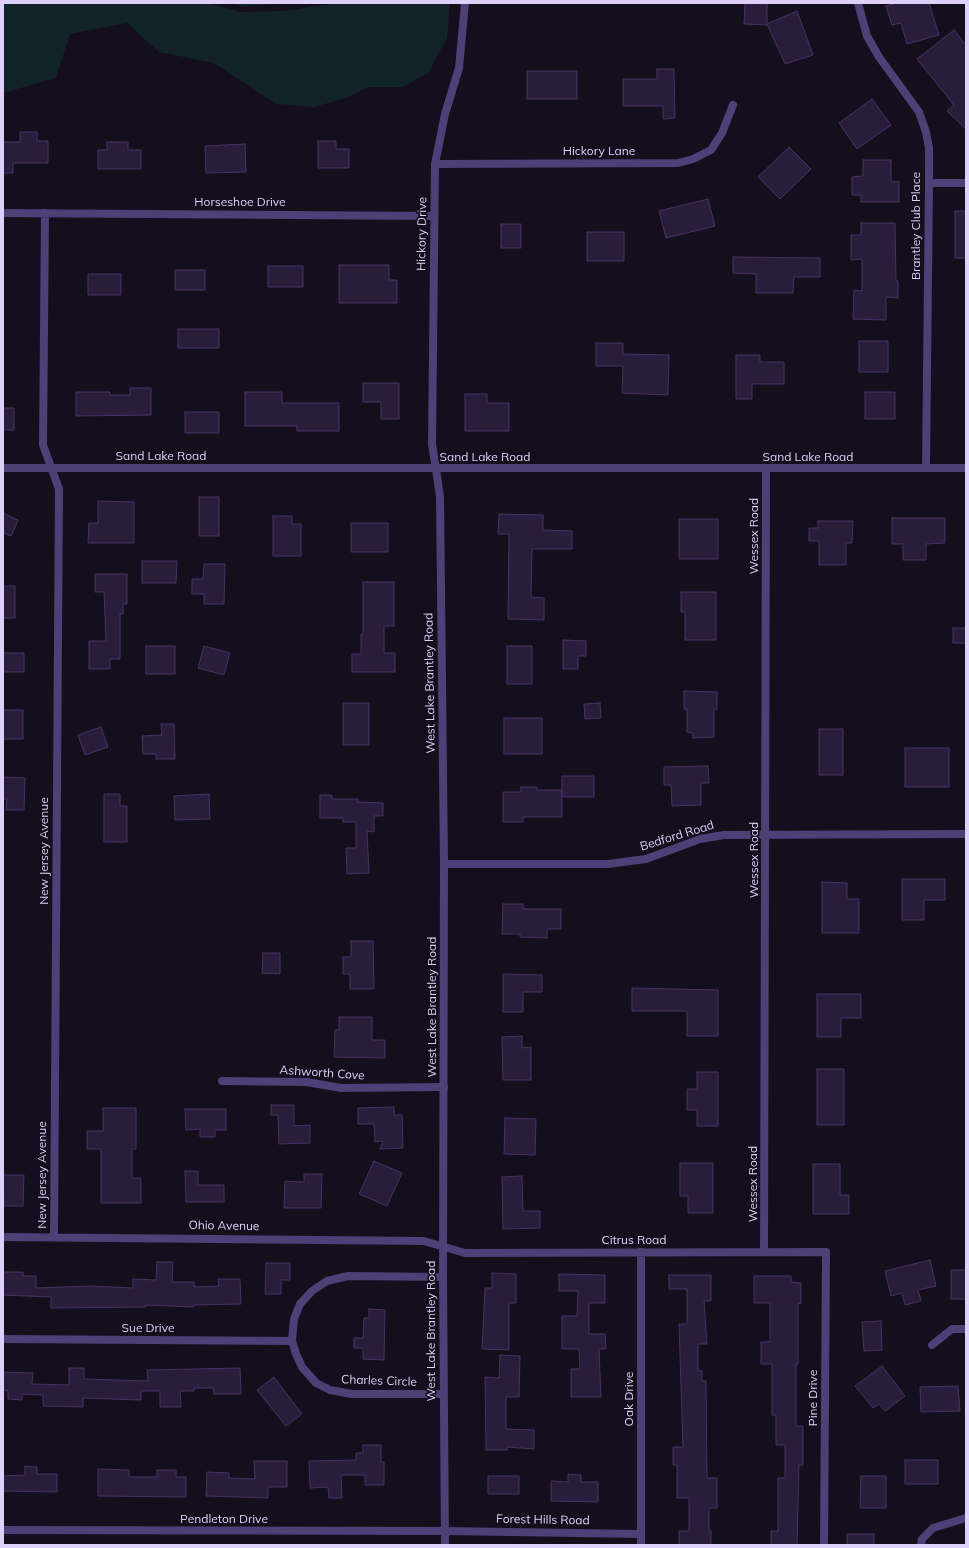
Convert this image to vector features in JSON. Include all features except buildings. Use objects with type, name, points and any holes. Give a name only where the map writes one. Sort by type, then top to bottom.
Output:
[{"type":"street","name":"Hickory Drive","points":[[436,469],[432,444],[435,164],[445,114],[459,68],[465,3]]},
{"type":"street","name":"Brantley Club Place","points":[[858,3],[867,36],[879,57],[919,112],[926,132],[929,183],[926,468]]},
{"type":"street","name":"Hickory Lane","points":[[435,164],[678,163],[693,159],[711,150],[722,133],[733,105]]},
{"type":"street","points":[[929,183],[966,183]]},
{"type":"street","name":"Horseshoe Drive","points":[[3,213],[434,216]]},
{"type":"street","points":[[44,213],[43,445],[52,468]]},
{"type":"street","name":"Sand Lake Road","points":[[3,468],[966,468]]},
{"type":"street","name":"New Jersey Avenue","points":[[52,468],[59,489],[54,1236]]},
{"type":"street","name":"West Lake Brantley Road","points":[[436,469],[440,497],[444,864],[443,1394],[445,1545]]},
{"type":"street","name":"Wessex Road","points":[[764,1252],[766,469]]},
{"type":"street","name":"Bedford Road","points":[[444,864],[608,864],[646,860],[700,839],[724,835],[966,834]]},
{"type":"street","name":"Ashworth Cove","points":[[222,1081],[307,1082],[341,1088],[444,1087]]},
{"type":"street","name":"Ohio Avenue","points":[[3,1237],[54,1236],[424,1241],[443,1246]]},
{"type":"street","name":"Citrus Road","points":[[443,1246],[465,1253],[826,1252]]},
{"type":"street","name":"Oak Drive","points":[[640,1545],[641,1252]]},
{"type":"street","name":"Pine Drive","points":[[824,1545],[826,1252]]},
{"type":"street","name":"Charles Circle","points":[[443,1277],[348,1276],[327,1281],[312,1291],[300,1304],[294,1320],[292,1341],[302,1366],[316,1383],[330,1390],[352,1394],[443,1394]]},
{"type":"street","points":[[932,1345],[952,1329],[966,1329]]},
{"type":"street","name":"Sue Drive","points":[[3,1339],[292,1341]]},
{"type":"street","points":[[921,1545],[922,1538],[933,1528],[966,1518]]},
{"type":"street","name":"Pendleton Drive","points":[[3,1530],[445,1531]]},
{"type":"street","name":"Forest Hills Road","points":[[445,1531],[641,1534]]},
{"type":"shaded area","points":[[3,3],[208,3],[241,12],[283,11],[338,3],[450,3],[447,38],[429,72],[403,87],[368,87],[346,98],[314,107],[276,104],[214,63],[159,52],[127,23],[70,34],[56,78],[3,93]]},
{"type":"shaded area","points":[[231,3],[296,3],[242,6]]}]
